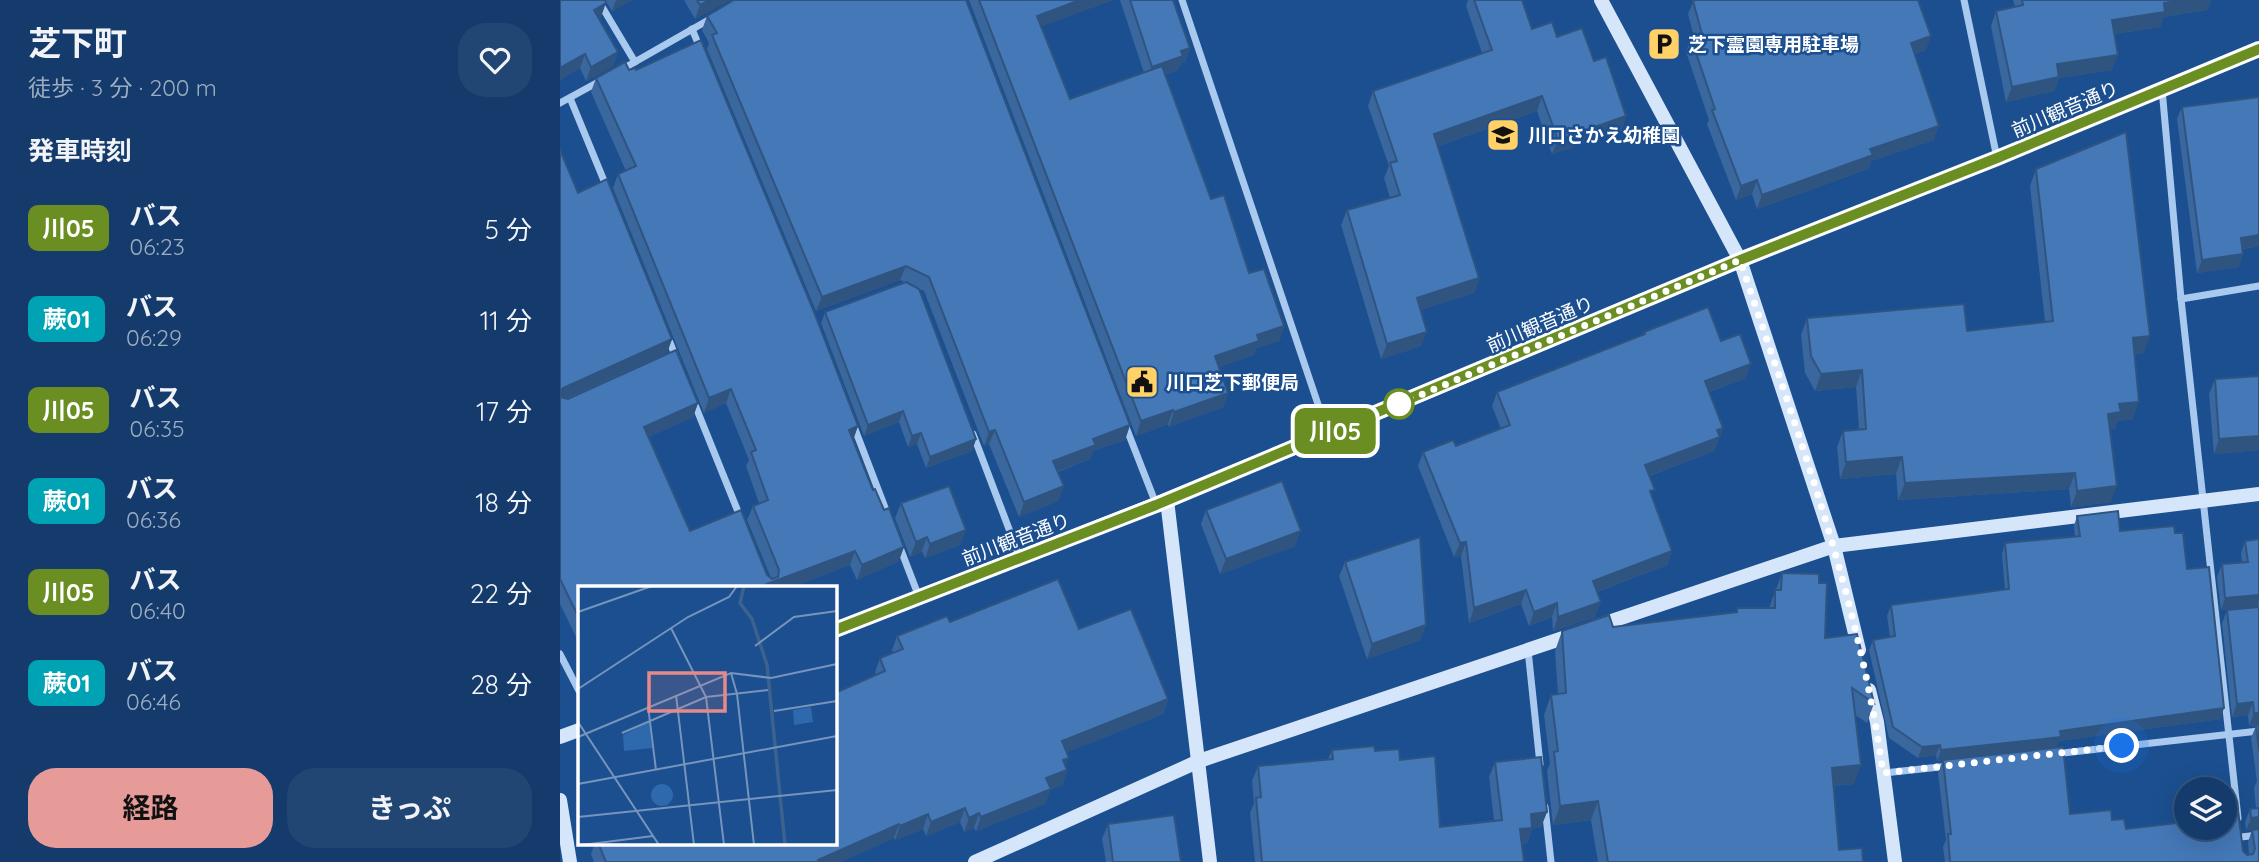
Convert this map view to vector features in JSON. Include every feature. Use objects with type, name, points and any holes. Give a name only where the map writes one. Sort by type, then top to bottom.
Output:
[{"type":"street","points":[[598,0],[635,62]]},
{"type":"street","points":[[1182,0],[1328,434]]},
{"type":"street","points":[[1601,0],[1740,260],[1834,545],[1877,722],[1895,862]]},
{"type":"street","points":[[1964,0],[1997,158]]},
{"type":"street","points":[[560,103],[722,12]]},
{"type":"street","points":[[692,29],[702,54]]},
{"type":"street","name":"前川観音通り","points":[[836,630],[1162,502],[1740,260],[1997,158],[2259,49]]},
{"type":"street","points":[[2162,88],[2181,299],[2242,849]]},
{"type":"street","points":[[570,98],[612,201]]},
{"type":"street","points":[[2181,299],[2259,286]]},
{"type":"street","points":[[665,330],[680,369]]},
{"type":"street","points":[[664,361],[675,356]]},
{"type":"street","points":[[691,395],[742,523]]},
{"type":"street","points":[[1121,414],[1162,502],[1199,761],[1210,862]]},
{"type":"street","points":[[851,420],[890,521]]},
{"type":"street","points":[[968,421],[1020,558]]},
{"type":"street","points":[[975,862],[1199,761],[1834,545],[2259,494]]},
{"type":"street","points":[[895,534],[919,597]]},
{"type":"street","points":[[2215,617],[2226,616]]},
{"type":"street","points":[[1528,650],[1541,769]]},
{"type":"street","points":[[560,654],[578,689]]},
{"type":"street","points":[[560,737],[578,730]]},
{"type":"street","points":[[2049,754],[2259,731]]},
{"type":"street","points":[[1883,773],[1952,765]]},
{"type":"street","points":[[1544,796],[1551,862]]},
{"type":"street","points":[[560,800],[570,862]]},
{"type":"street","points":[[2241,836],[2259,835]]},
{"type":"building","points":[[560,0],[605,0],[606,3],[594,10],[618,52],[591,67],[585,54],[560,68]]},
{"type":"building","points":[[697,0],[710,0],[700,5]]},
{"type":"building","points":[[734,0],[966,0],[1130,425],[1093,439],[1096,445],[1053,461],[1064,486],[1024,502],[995,430],[989,432],[929,277],[906,266],[822,297],[712,35],[717,33],[707,16]]},
{"type":"building","points":[[979,0],[1080,0],[1037,16],[1070,99],[1162,66],[1211,199],[1224,195],[1249,273],[1264,269],[1284,326],[1257,335],[1259,341],[1215,356],[1228,393],[1141,421]]},
{"type":"building","points":[[1130,0],[1173,0],[1190,48],[1181,51],[1183,56],[1152,67]]},
{"type":"building","points":[[1474,0],[1522,0],[1532,29],[1552,22],[1557,37],[1582,28],[1594,61],[1606,57],[1626,116],[1558,140],[1542,96],[1434,134],[1479,278],[1417,298],[1427,332],[1387,344],[1347,210],[1400,195],[1390,163],[1397,161],[1373,91],[1492,50]]},
{"type":"building","points":[[1918,0],[1931,36],[1911,43],[1939,126],[1870,149],[1873,155],[1762,195],[1757,180],[1741,186],[1712,110],[1715,109],[1691,38],[1702,34],[1693,1]]},
{"type":"building","points":[[2022,0],[2184,0],[2164,3],[2165,12],[2112,20],[2118,55],[2057,64],[2059,77],[2012,87],[1996,11],[2023,5]]},
{"type":"building","points":[[701,40],[812,307],[858,426],[849,430],[873,490],[875,489],[884,510],[889,508],[904,547],[862,565],[855,551],[762,586],[578,586],[578,616],[560,579],[560,397],[568,399],[676,350],[698,403],[644,427],[690,531],[741,510],[767,575],[772,579],[778,577],[779,570],[753,506],[768,500],[751,452],[756,450],[731,389],[709,398],[618,174],[636,166],[596,78],[625,62],[629,70],[636,70]]},
{"type":"building","points":[[2259,97],[2259,235],[2241,238],[2243,254],[2202,260],[2182,107]]},
{"type":"building","points":[[2126,132],[2150,336],[2133,338],[2139,402],[2119,404],[2121,412],[2108,414],[2117,486],[2077,491],[2075,473],[1905,483],[1902,457],[1846,462],[1843,431],[1866,429],[1862,370],[1821,374],[1811,356],[1807,318],[1964,304],[1967,331],[2053,321],[2036,169]]},
{"type":"building","points":[[560,150],[578,193],[607,179],[672,339],[563,388],[560,392]]},
{"type":"building","points":[[906,282],[919,289],[976,439],[930,457],[921,433],[912,436],[903,411],[868,425],[825,312]]},
{"type":"building","points":[[1708,307],[1721,341],[1740,334],[1751,364],[1705,381],[1723,428],[1717,430],[1720,437],[1645,465],[1655,490],[1650,491],[1672,551],[1593,581],[1601,602],[1558,617],[1557,603],[1534,612],[1526,590],[1474,608],[1466,542],[1460,543],[1423,452],[1453,440],[1456,446],[1510,425],[1497,392]]},
{"type":"building","points":[[2259,376],[2259,436],[2219,439],[2215,379]]},
{"type":"building","points":[[1282,481],[1301,531],[1226,559],[1206,510]]},
{"type":"building","points":[[949,486],[966,530],[930,544],[927,537],[916,542],[901,503]]},
{"type":"building","points":[[2118,511],[2120,531],[2174,526],[2175,533],[2183,533],[2187,569],[2209,567],[2224,708],[2060,731],[2061,737],[1941,750],[1940,745],[1922,747],[1893,727],[1873,640],[1895,636],[1891,605],[2009,589],[2005,543],[2080,536],[2077,516]]},
{"type":"building","points":[[1420,537],[1426,625],[1372,644],[1345,562]]},
{"type":"building","points":[[2259,539],[2259,595],[2225,598],[2222,564],[2248,562],[2245,541]]},
{"type":"building","points":[[1782,573],[1819,574],[1819,583],[1827,583],[1825,638],[1857,634],[1874,703],[1852,688],[1861,765],[1832,768],[1839,850],[1862,848],[1863,862],[1608,862],[1598,801],[1560,806],[1554,752],[1558,751],[1551,695],[1566,693],[1562,631],[1609,615],[1613,627],[1737,612],[1737,608],[1775,608],[1775,590],[1781,590]]},
{"type":"building","points":[[1058,579],[1079,629],[1131,609],[1168,699],[1062,741],[1069,758],[1063,760],[1067,770],[1046,778],[1051,789],[981,817],[979,813],[969,818],[965,808],[931,822],[928,814],[900,826],[899,824],[818,860],[819,862],[606,862],[598,844],[836,844],[836,693],[885,671],[880,658],[903,649],[897,636],[947,616],[950,622]]},
{"type":"building","points":[[2259,607],[2259,713],[2254,713],[2253,702],[2237,704],[2227,610]]},
{"type":"building","points":[[2256,725],[2259,725],[2259,751]]},
{"type":"building","points":[[1374,746],[1375,751],[1399,749],[1400,760],[1435,756],[1440,827],[1502,820],[1495,762],[1541,757],[1547,812],[1531,814],[1532,828],[1520,829],[1524,862],[1262,862],[1256,798],[1261,797],[1258,766],[1333,759],[1332,750]]},
{"type":"building","points":[[2063,747],[2070,814],[2111,810],[2112,820],[2124,819],[2126,829],[2174,823],[2174,840],[2237,840],[2238,810],[2243,851],[2247,855],[2253,854],[2255,849],[2252,830],[2259,829],[2259,862],[1950,862],[1948,834],[1951,834],[1943,760]]},
{"type":"building","points":[[2259,808],[2259,817],[2251,818],[2250,809]]},
{"type":"building","points":[[1174,815],[1181,862],[1113,862],[1108,824]]},
{"type":"bus line","name":"川05","points":[[836,630],[1156,505],[1740,260],[1997,158],[2259,49]]},
{"type":"place","name":"芝下霊園専用駐車場","points":[[1664,44]]},
{"type":"place","name":"川口さかえ幼稚園","points":[[1503,135]]},
{"type":"place","name":"川口芝下郵便局","points":[[1142,382]]},
{"type":"route","points":[[1399,404],[1740,260],[1834,545],[1877,722],[1883,773],[2122,746]]}]
